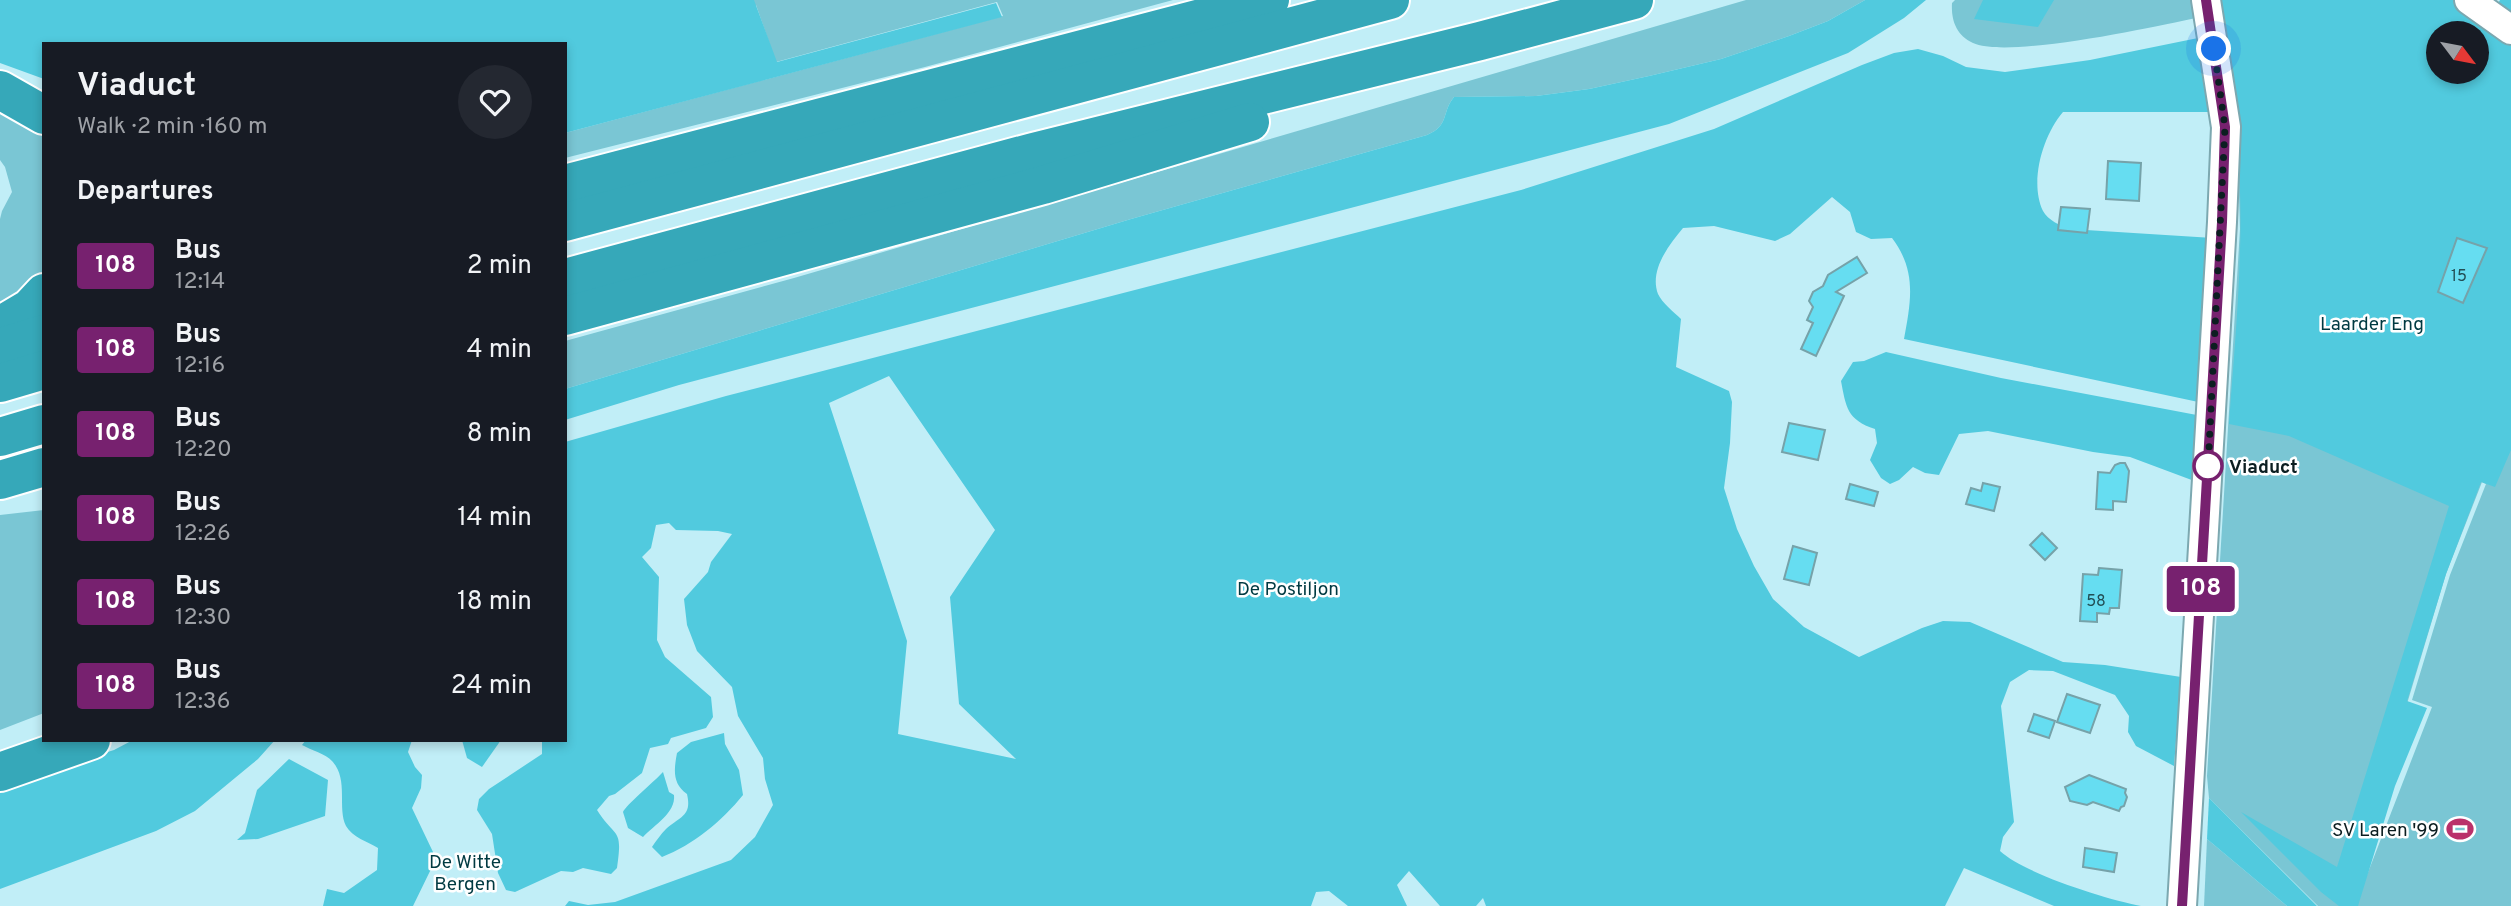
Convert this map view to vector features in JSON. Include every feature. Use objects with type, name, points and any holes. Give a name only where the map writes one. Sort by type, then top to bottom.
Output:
[{"type":"highway","points":[[569,181],[1270,0]]},
{"type":"highway","points":[[567,221],[1390,0]]},
{"type":"highway","points":[[567,277],[1033,152],[1634,0]]},
{"type":"highway","points":[[567,315],[1164,150],[1480,41]]},
{"type":"highway","points":[[0,73],[42,88]]},
{"type":"highway","points":[[0,90],[42,114]]},
{"type":"highway","points":[[0,326],[30,308],[42,295]]},
{"type":"highway","points":[[0,347],[42,335]]},
{"type":"highway","points":[[0,383],[42,371]]},
{"type":"highway","points":[[0,437],[42,425]]},
{"type":"highway","points":[[0,480],[42,468]]},
{"type":"highway","points":[[0,499],[42,495]]},
{"type":"highway","points":[[0,749],[42,737]]},
{"type":"highway","points":[[0,772],[85,742]]},
{"type":"street","points":[[2182,906],[2222,235],[2225,140],[2224,114],[2206,0]]},
{"type":"street","points":[[2469,0],[2511,30]]},
{"type":"green space","points":[[0,0],[754,0],[777,62],[996,3],[1002,17],[567,132],[567,42],[42,42],[42,78],[0,63]]},
{"type":"green space","points":[[104,0],[1173,0],[925,67],[567,157],[567,132],[1003,16],[997,2],[776,62],[756,5],[567,44]]},
{"type":"green space","points":[[1746,0],[1865,0],[1828,21],[1789,36],[1721,59],[1649,76],[1589,89],[1536,96],[1454,97],[1442,123],[1427,135],[1131,219],[567,388],[567,340],[794,278]]},
{"type":"green space","points":[[1865,0],[1926,0],[1904,18],[1848,53],[1669,124],[679,385],[567,419],[567,388],[1131,219],[1427,135],[1442,123],[1454,97],[1536,96],[1589,89],[1721,59],[1828,21]]},
{"type":"green space","points":[[1955,0],[2193,0],[2196,18],[2082,40],[1991,47],[1973,43],[1962,36],[1952,15],[1952,3]]},
{"type":"green space","points":[[1983,0],[2054,0],[2038,27],[1974,19]]},
{"type":"green space","name":"Laarder Eng","points":[[2216,0],[2457,0],[2488,21],[2500,0],[2511,0],[2511,450],[2495,487],[2481,482],[2446,574],[2407,701],[2427,708],[2395,786],[2358,906],[2339,906],[2321,892],[2241,812],[2337,867],[2449,506],[2289,436],[2229,424],[2240,232],[2239,169],[2230,84]]},
{"type":"green space","points":[[2217,4],[2426,27],[2426,84],[2489,84],[2489,34],[2511,37],[2511,906],[2355,906],[2432,707],[2412,700],[2450,575],[2486,484],[2482,482],[2446,574],[2391,757],[2339,906],[2318,906],[2209,798],[2207,776],[2240,229],[2237,127]]},
{"type":"green space","name":"De Postiljon","points":[[2198,38],[2209,112],[2063,112],[2044,146],[2037,187],[2045,214],[2070,229],[2213,238],[2203,403],[1904,339],[1910,287],[1909,274],[1900,250],[1892,238],[1871,239],[1856,232],[1850,212],[1832,197],[1790,234],[1775,241],[1714,226],[1683,228],[1662,258],[1656,285],[1662,301],[1681,319],[1676,367],[1729,391],[1732,402],[1730,443],[1724,488],[1737,529],[1773,599],[1804,627],[1859,657],[1943,621],[1970,622],[2063,662],[2105,665],[2181,677],[2174,766],[2136,746],[2128,732],[2129,716],[2115,695],[2053,671],[2029,670],[2010,682],[2001,706],[2014,822],[2003,837],[2000,851],[2046,877],[2141,906],[2054,906],[1964,868],[1945,906],[1486,906],[1483,898],[1476,906],[1440,906],[1409,871],[1397,885],[1407,906],[1348,906],[1329,891],[1316,892],[1311,906],[565,906],[569,901],[588,905],[615,902],[731,860],[755,837],[773,805],[765,779],[763,758],[738,716],[732,687],[697,651],[687,625],[684,599],[708,572],[711,562],[732,534],[676,530],[669,523],[656,525],[651,548],[642,557],[659,577],[657,640],[665,657],[711,697],[713,717],[706,728],[671,738],[668,744],[650,748],[642,773],[609,796],[597,810],[618,839],[617,868],[611,874],[583,868],[573,872],[561,871],[515,892],[506,890],[498,873],[492,834],[477,810],[479,799],[489,789],[542,754],[542,742],[567,742],[567,441],[726,396],[1521,190],[1714,129],[1894,53],[1918,49],[1943,56],[1966,67],[2005,72],[2090,60]],"holes":[[[889,376],[995,530],[950,597],[959,704],[1016,759],[898,734],[907,641],[829,403]]]},
{"type":"green space","points":[[0,104],[42,129],[42,276],[32,286],[0,307],[0,219],[12,192],[5,167],[0,160]]},
{"type":"green space","points":[[1886,352],[2001,378],[2202,416],[2197,482],[2130,457],[1988,431],[1959,434],[1939,475],[1925,473],[1913,467],[1899,480],[1890,484],[1881,478],[1870,460],[1877,443],[1875,429],[1853,417],[1844,398],[1841,381],[1853,362],[1864,361]]},
{"type":"green space","points":[[42,510],[42,714],[0,730],[0,515]]},
{"type":"green space","points":[[724,733],[725,744],[739,770],[743,795],[706,831],[685,846],[662,857],[652,847],[666,829],[684,815],[688,807],[687,794],[676,781],[677,753],[691,742]]},
{"type":"green space","points":[[129,742],[273,742],[258,759],[195,811],[156,831],[0,889],[0,786],[114,750]]},
{"type":"green space","points":[[304,742],[411,742],[408,752],[422,775],[421,788],[412,808],[433,852],[432,867],[413,906],[323,906],[327,889],[344,893],[377,870],[378,848],[356,836],[346,826],[342,811],[342,785],[332,761],[302,745]]},
{"type":"green space","points":[[463,742],[500,742],[482,767],[467,758]]},
{"type":"green space","points":[[289,759],[328,780],[325,816],[258,839],[237,840],[245,833],[257,790]]},
{"type":"green space","points":[[663,772],[669,792],[674,795],[674,801],[668,813],[643,837],[628,828],[623,812]]},
{"type":"green space","points":[[2209,798],[2317,906],[2287,906],[2207,839]]},
{"type":"green space","points":[[2207,839],[2287,906],[2204,906]]},
{"type":"building","points":[[2108,161],[2141,163],[2139,201],[2106,199]]},
{"type":"building","points":[[2061,207],[2090,209],[2087,233],[2058,230]]},
{"type":"building","points":[[2457,238],[2487,248],[2463,303],[2438,292]]},
{"type":"building","points":[[1857,257],[1867,273],[1836,292],[1844,296],[1816,356],[1801,349],[1813,323],[1807,320],[1813,307],[1809,301],[1813,292],[1823,286],[1828,275]]},
{"type":"building","points":[[1789,423],[1825,430],[1818,460],[1782,452]]},
{"type":"building","points":[[2125,463],[2129,471],[2126,502],[2113,501],[2113,510],[2096,509],[2098,472],[2110,473],[2115,465]]},
{"type":"building","points":[[1983,483],[2000,487],[1994,511],[1966,504],[1971,488],[1981,491]]},
{"type":"building","points":[[1850,484],[1878,492],[1874,506],[1846,499]]},
{"type":"building","points":[[2042,533],[2057,548],[2045,560],[2030,545]]},
{"type":"building","points":[[1793,546],[1817,553],[1809,585],[1784,579]]},
{"type":"building","points":[[2099,568],[2122,570],[2119,608],[2110,608],[2109,614],[2097,613],[2097,622],[2080,621],[2083,574],[2098,575]]},
{"type":"building","points":[[2067,694],[2100,705],[2090,733],[2057,722]]},
{"type":"building","points":[[2034,714],[2055,721],[2049,738],[2028,731]]},
{"type":"building","points":[[2089,775],[2126,789],[2127,797],[2119,811],[2093,802],[2087,805],[2070,801],[2065,787]]},
{"type":"building","points":[[2085,848],[2117,853],[2114,872],[2083,867]]},
{"type":"bus line","name":"108","points":[[2182,906],[2222,222],[2225,127],[2206,0]]},
{"type":"place","name":"Viaduct","points":[[2208,466]]},
{"type":"place","name":"SV Laren '99","points":[[2460,829]]},
{"type":"route","points":[[2208,466],[2208,469],[2225,127],[2214,49]]},
{"type":"park label","name":"De Witte Bergen","points":[[465,872]]}]
